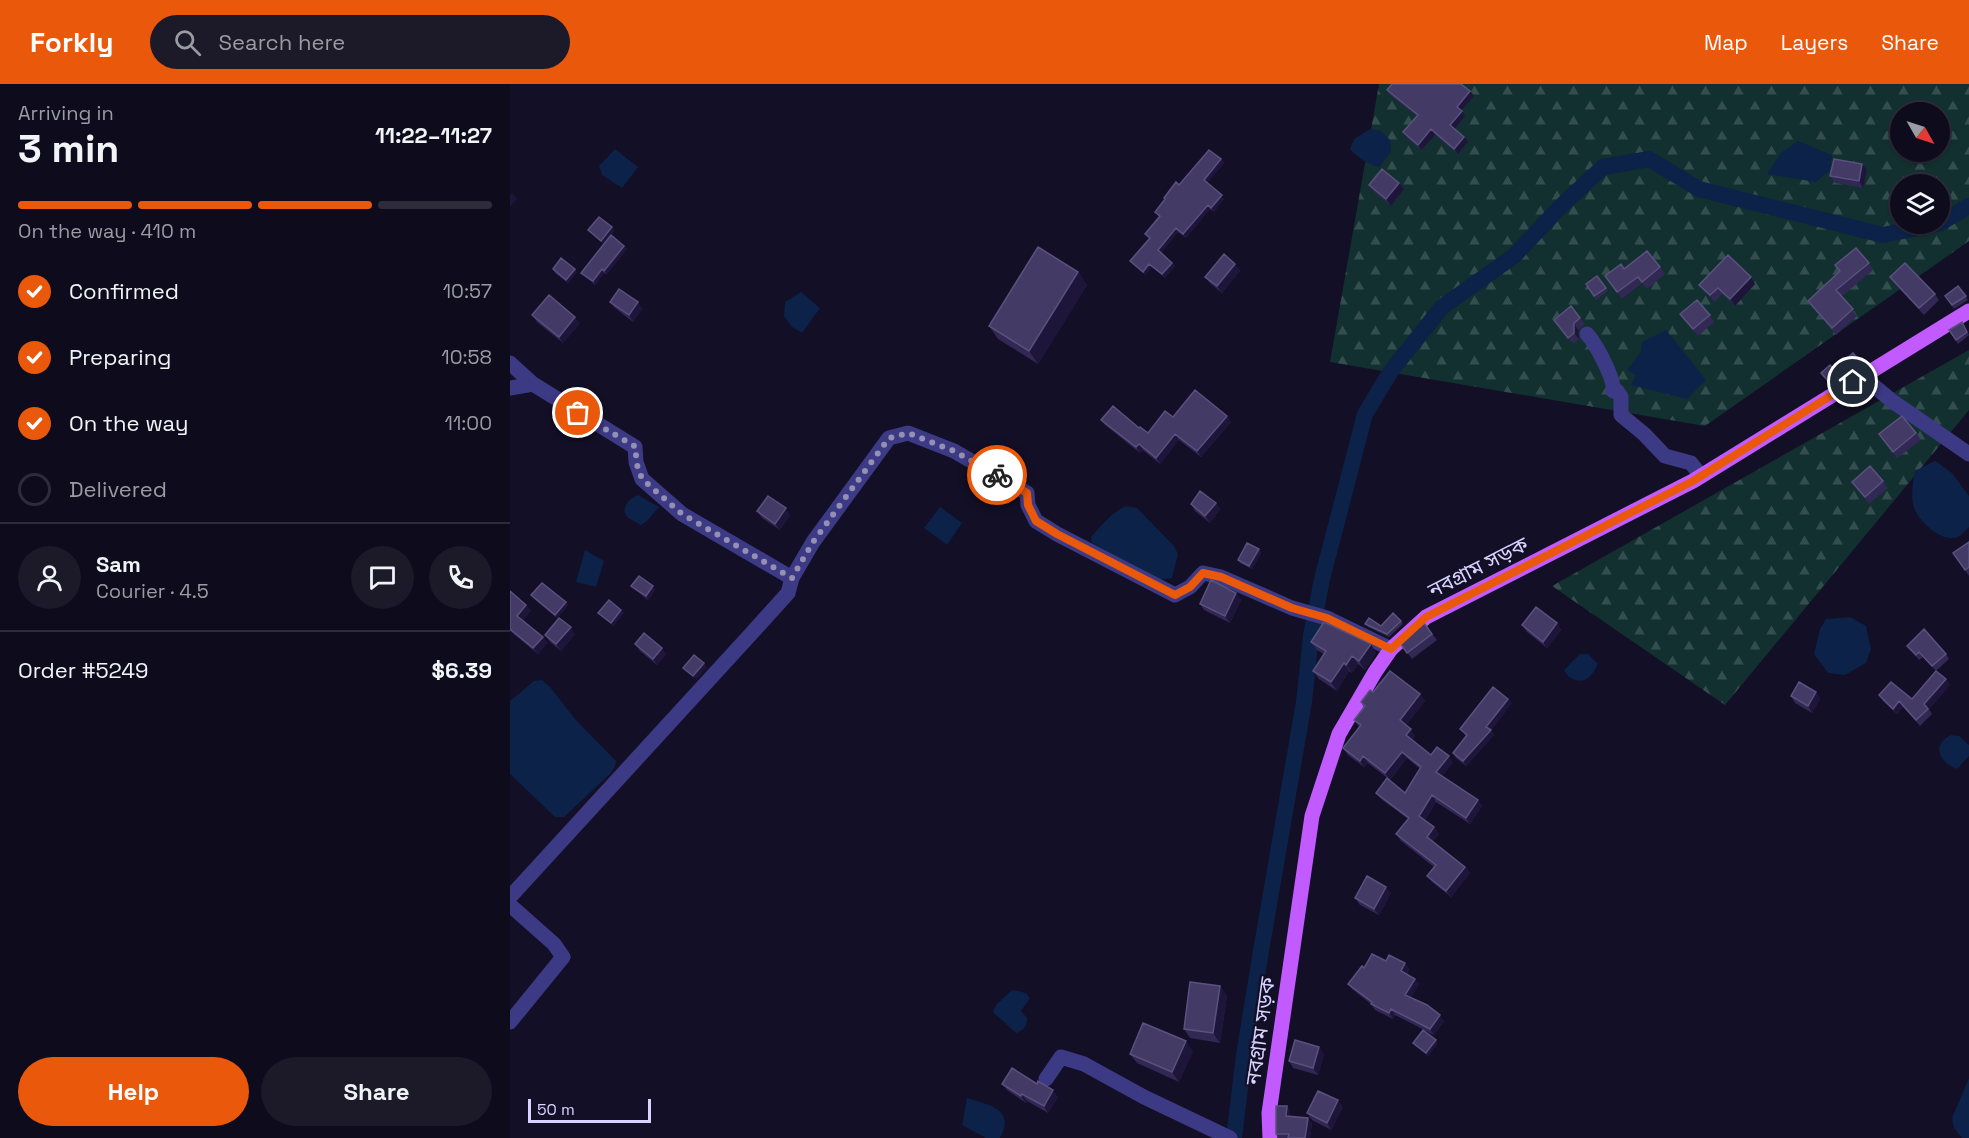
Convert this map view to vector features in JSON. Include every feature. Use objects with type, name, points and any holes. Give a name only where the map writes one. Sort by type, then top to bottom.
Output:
[{"type":"main road","name":"নবগ্রাম সড়ক","points":[[1270,1138],[1269,1113],[1312,816],[1339,734],[1391,649],[1426,617],[1701,476],[1969,311]]},
{"type":"street","points":[[1587,334],[1599,351],[1611,376],[1614,384],[1613,390],[1617,391],[1621,397],[1621,415],[1665,456],[1691,464],[1701,476]]},
{"type":"street","points":[[510,363],[533,384],[636,447],[636,462],[642,479],[682,514],[792,578]]},
{"type":"street","points":[[1853,382],[1874,386],[1969,454]]},
{"type":"street","points":[[510,388],[533,384]]},
{"type":"street","points":[[510,897],[788,592],[792,578],[813,542],[889,438],[908,433],[954,451],[1027,493],[1028,505],[1036,521],[1175,595],[1190,587],[1203,573],[1221,577],[1292,608],[1327,618],[1391,649]]},
{"type":"street","points":[[510,905],[554,944],[562,957],[510,1022]]},
{"type":"street","points":[[1046,1078],[1061,1057],[1084,1064],[1144,1097],[1223,1135]]},
{"type":"green space","points":[[1379,84],[1969,84],[1969,241],[1705,426],[1330,362]]},
{"type":"green space","points":[[1969,350],[1969,410],[1725,705],[1552,586]]},
{"type":"water","points":[[1370,129],[1381,131],[1390,140],[1391,152],[1379,167],[1363,160],[1350,149],[1354,139]]},
{"type":"water","points":[[1798,141],[1832,155],[1830,170],[1816,182],[1767,174],[1782,152]]},
{"type":"water","points":[[615,149],[638,167],[622,188],[602,175],[599,166]]},
{"type":"water","points":[[801,292],[820,308],[802,333],[792,327],[784,316],[785,302]]},
{"type":"water","points":[[1666,330],[1706,380],[1687,399],[1631,385],[1636,375],[1627,370],[1641,352],[1642,342]]},
{"type":"water","points":[[1935,461],[1952,473],[1969,496],[1969,527],[1956,537],[1948,538],[1935,532],[1918,516],[1913,504],[1915,471]]},
{"type":"water","points":[[638,495],[659,507],[641,525],[628,518],[624,511],[629,501]]},
{"type":"water","points":[[1126,506],[1137,508],[1174,546],[1178,554],[1172,578],[1158,580],[1092,543],[1091,537],[1116,512]]},
{"type":"water","points":[[940,507],[962,523],[947,545],[924,528]]},
{"type":"water","points":[[585,550],[604,561],[596,587],[576,582]]},
{"type":"water","points":[[1850,617],[1866,626],[1871,649],[1866,663],[1845,675],[1828,673],[1814,654],[1820,629],[1826,619]]},
{"type":"water","points":[[1580,654],[1588,654],[1598,664],[1590,677],[1580,681],[1570,677],[1564,670]]},
{"type":"water","points":[[542,680],[575,719],[616,761],[610,774],[564,817],[555,817],[510,774],[510,701],[534,681]]},
{"type":"water","points":[[1951,735],[1959,736],[1969,745],[1969,756],[1957,769],[1942,758],[1939,748]]},
{"type":"water","points":[[1012,990],[1026,993],[1030,998],[1021,1011],[1027,1018],[1026,1026],[1016,1033],[993,1012],[996,1005]]},
{"type":"water","points":[[1969,1078],[1969,1138],[1962,1138],[1954,1128],[1952,1118]]},
{"type":"water","points":[[967,1098],[991,1106],[1002,1114],[1005,1120],[1000,1138],[986,1138],[962,1125]]},
{"type":"building","points":[[1392,84],[1461,84],[1470,91],[1457,107],[1462,111],[1450,125],[1464,137],[1454,149],[1431,129],[1418,145],[1403,132],[1418,115],[1387,90]]},
{"type":"building","points":[[1209,150],[1221,159],[1204,180],[1222,195],[1211,208],[1208,205],[1183,234],[1176,228],[1158,250],[1172,263],[1162,274],[1149,264],[1143,272],[1130,261],[1150,238],[1145,234],[1160,216],[1155,212],[1176,182],[1179,185]]},
{"type":"building","points":[[1834,159],[1862,164],[1859,181],[1830,176]]},
{"type":"building","points":[[1382,169],[1399,183],[1386,199],[1369,185]]},
{"type":"building","points":[[599,217],[612,227],[601,241],[588,230]]},
{"type":"building","points":[[611,235],[624,246],[593,281],[581,273]]},
{"type":"building","points":[[1038,247],[1078,272],[1029,351],[989,326]]},
{"type":"building","points":[[1856,248],[1869,263],[1836,290],[1853,309],[1832,328],[1808,301],[1840,271],[1835,265]]},
{"type":"building","points":[[1647,251],[1660,267],[1642,282],[1638,277],[1617,292],[1605,276],[1621,264],[1624,269]]},
{"type":"building","points":[[1224,254],[1235,264],[1217,286],[1205,277]]},
{"type":"building","points":[[1728,255],[1751,277],[1730,299],[1718,288],[1710,295],[1699,285]]},
{"type":"building","points":[[561,258],[575,269],[566,280],[553,269]]},
{"type":"building","points":[[1905,263],[1935,294],[1919,308],[1890,277]]},
{"type":"building","points":[[1597,276],[1606,288],[1594,296],[1586,284]]},
{"type":"building","points":[[1958,286],[1966,296],[1952,305],[1945,296]]},
{"type":"building","points":[[619,289],[638,302],[629,315],[610,302]]},
{"type":"building","points":[[549,295],[575,317],[559,337],[532,315]]},
{"type":"building","points":[[1697,300],[1710,315],[1693,329],[1680,314]]},
{"type":"building","points":[[1571,306],[1580,318],[1574,323],[1574,333],[1568,338],[1554,320]]},
{"type":"building","points":[[1962,322],[1967,332],[1956,340],[1949,330]]},
{"type":"building","points":[[1853,353],[1861,362],[1844,371],[1839,365]]},
{"type":"building","points":[[1830,365],[1839,375],[1828,381],[1821,373]]},
{"type":"building","points":[[1195,390],[1227,416],[1197,451],[1175,434],[1156,458],[1139,444],[1136,447],[1101,420],[1113,406],[1148,433],[1165,411],[1173,417]]},
{"type":"building","points":[[1902,416],[1916,433],[1893,452],[1879,434]]},
{"type":"building","points":[[1870,466],[1883,481],[1865,497],[1852,482]]},
{"type":"building","points":[[1200,491],[1216,503],[1205,516],[1191,504]]},
{"type":"building","points":[[768,496],[786,508],[775,524],[757,511]]},
{"type":"building","points":[[1969,542],[1969,567],[1965,570],[1953,553]]},
{"type":"building","points":[[1247,543],[1259,549],[1249,566],[1238,560]]},
{"type":"building","points":[[639,576],[653,586],[646,596],[631,586]]},
{"type":"building","points":[[1211,580],[1236,593],[1225,616],[1200,604]]},
{"type":"building","points":[[542,583],[566,602],[555,615],[531,595]]},
{"type":"building","points":[[510,591],[526,605],[517,616],[543,637],[533,648],[510,629]]},
{"type":"building","points":[[609,600],[621,610],[611,623],[598,613]]},
{"type":"building","points":[[1536,607],[1557,623],[1543,642],[1522,625]]},
{"type":"building","points":[[1393,613],[1401,621],[1387,634],[1365,624],[1369,618],[1381,626]]},
{"type":"building","points":[[559,618],[571,627],[556,644],[545,635]]},
{"type":"building","points":[[1324,622],[1371,644],[1359,661],[1352,656],[1346,665],[1344,663],[1331,682],[1313,671],[1326,651],[1311,642]]},
{"type":"building","points":[[1424,623],[1432,634],[1407,653],[1400,643]]},
{"type":"building","points":[[1924,629],[1946,654],[1932,666],[1919,652],[1916,655],[1907,646]]},
{"type":"building","points":[[644,633],[662,648],[653,659],[635,644]]},
{"type":"building","points":[[694,655],[704,663],[693,676],[683,668]]},
{"type":"building","points":[[1390,671],[1420,694],[1400,720],[1411,729],[1406,735],[1431,755],[1437,747],[1449,756],[1436,772],[1478,800],[1466,818],[1432,795],[1419,816],[1434,827],[1427,837],[1465,867],[1446,891],[1427,876],[1436,865],[1396,834],[1409,818],[1376,793],[1387,778],[1405,793],[1421,767],[1402,752],[1385,773],[1363,756],[1360,761],[1343,748],[1361,725],[1354,720],[1365,706],[1361,702],[1370,690],[1373,692]]},
{"type":"building","points":[[1936,671],[1946,679],[1924,704],[1928,709],[1916,720],[1899,701],[1893,709],[1879,695],[1891,682],[1912,699]]},
{"type":"building","points":[[1799,682],[1816,692],[1808,706],[1791,696]]},
{"type":"building","points":[[1493,687],[1508,699],[1486,727],[1491,730],[1463,761],[1453,753],[1467,735],[1460,729]]},
{"type":"building","points":[[1367,876],[1386,887],[1374,909],[1355,898]]},
{"type":"building","points":[[1372,954],[1386,961],[1389,955],[1405,963],[1401,971],[1415,979],[1405,995],[1427,1005],[1440,1015],[1430,1029],[1391,1009],[1389,1013],[1371,1004],[1372,1002],[1348,984],[1362,966],[1364,968]]},
{"type":"building","points":[[1190,982],[1220,986],[1213,1033],[1184,1029]]},
{"type":"building","points":[[1143,1023],[1186,1041],[1172,1072],[1130,1054]]},
{"type":"building","points":[[1423,1030],[1436,1040],[1426,1053],[1413,1043]]},
{"type":"building","points":[[1295,1040],[1319,1047],[1313,1068],[1289,1061]]},
{"type":"building","points":[[1012,1068],[1037,1084],[1038,1081],[1053,1090],[1044,1106],[1022,1094],[1021,1096],[1002,1084]]},
{"type":"building","points":[[1318,1091],[1338,1100],[1327,1123],[1307,1113]]},
{"type":"building","points":[[1276,1106],[1287,1106],[1286,1116],[1308,1118],[1305,1138],[1288,1138],[1289,1134],[1276,1134]]},
{"type":"waterway","points":[[1234,1138],[1244,1055],[1304,702],[1311,636],[1322,579],[1365,414],[1391,371],[1442,307],[1514,256],[1561,206],[1603,167],[1649,159],[1699,189],[1883,235],[1890,234]]},
{"type":"waterway","points":[[1950,217],[1969,206]]},
{"type":"way so far","points":[[578,413],[636,447],[636,462],[642,479],[682,514],[792,578],[813,542],[889,438],[908,433],[954,451],[997,475]]},
{"type":"route","points":[[997,475],[1027,493],[1028,505],[1036,521],[1175,595],[1190,587],[1203,573],[1221,577],[1292,608],[1327,618],[1391,649],[1426,617],[1693,481],[1853,382]]}]
